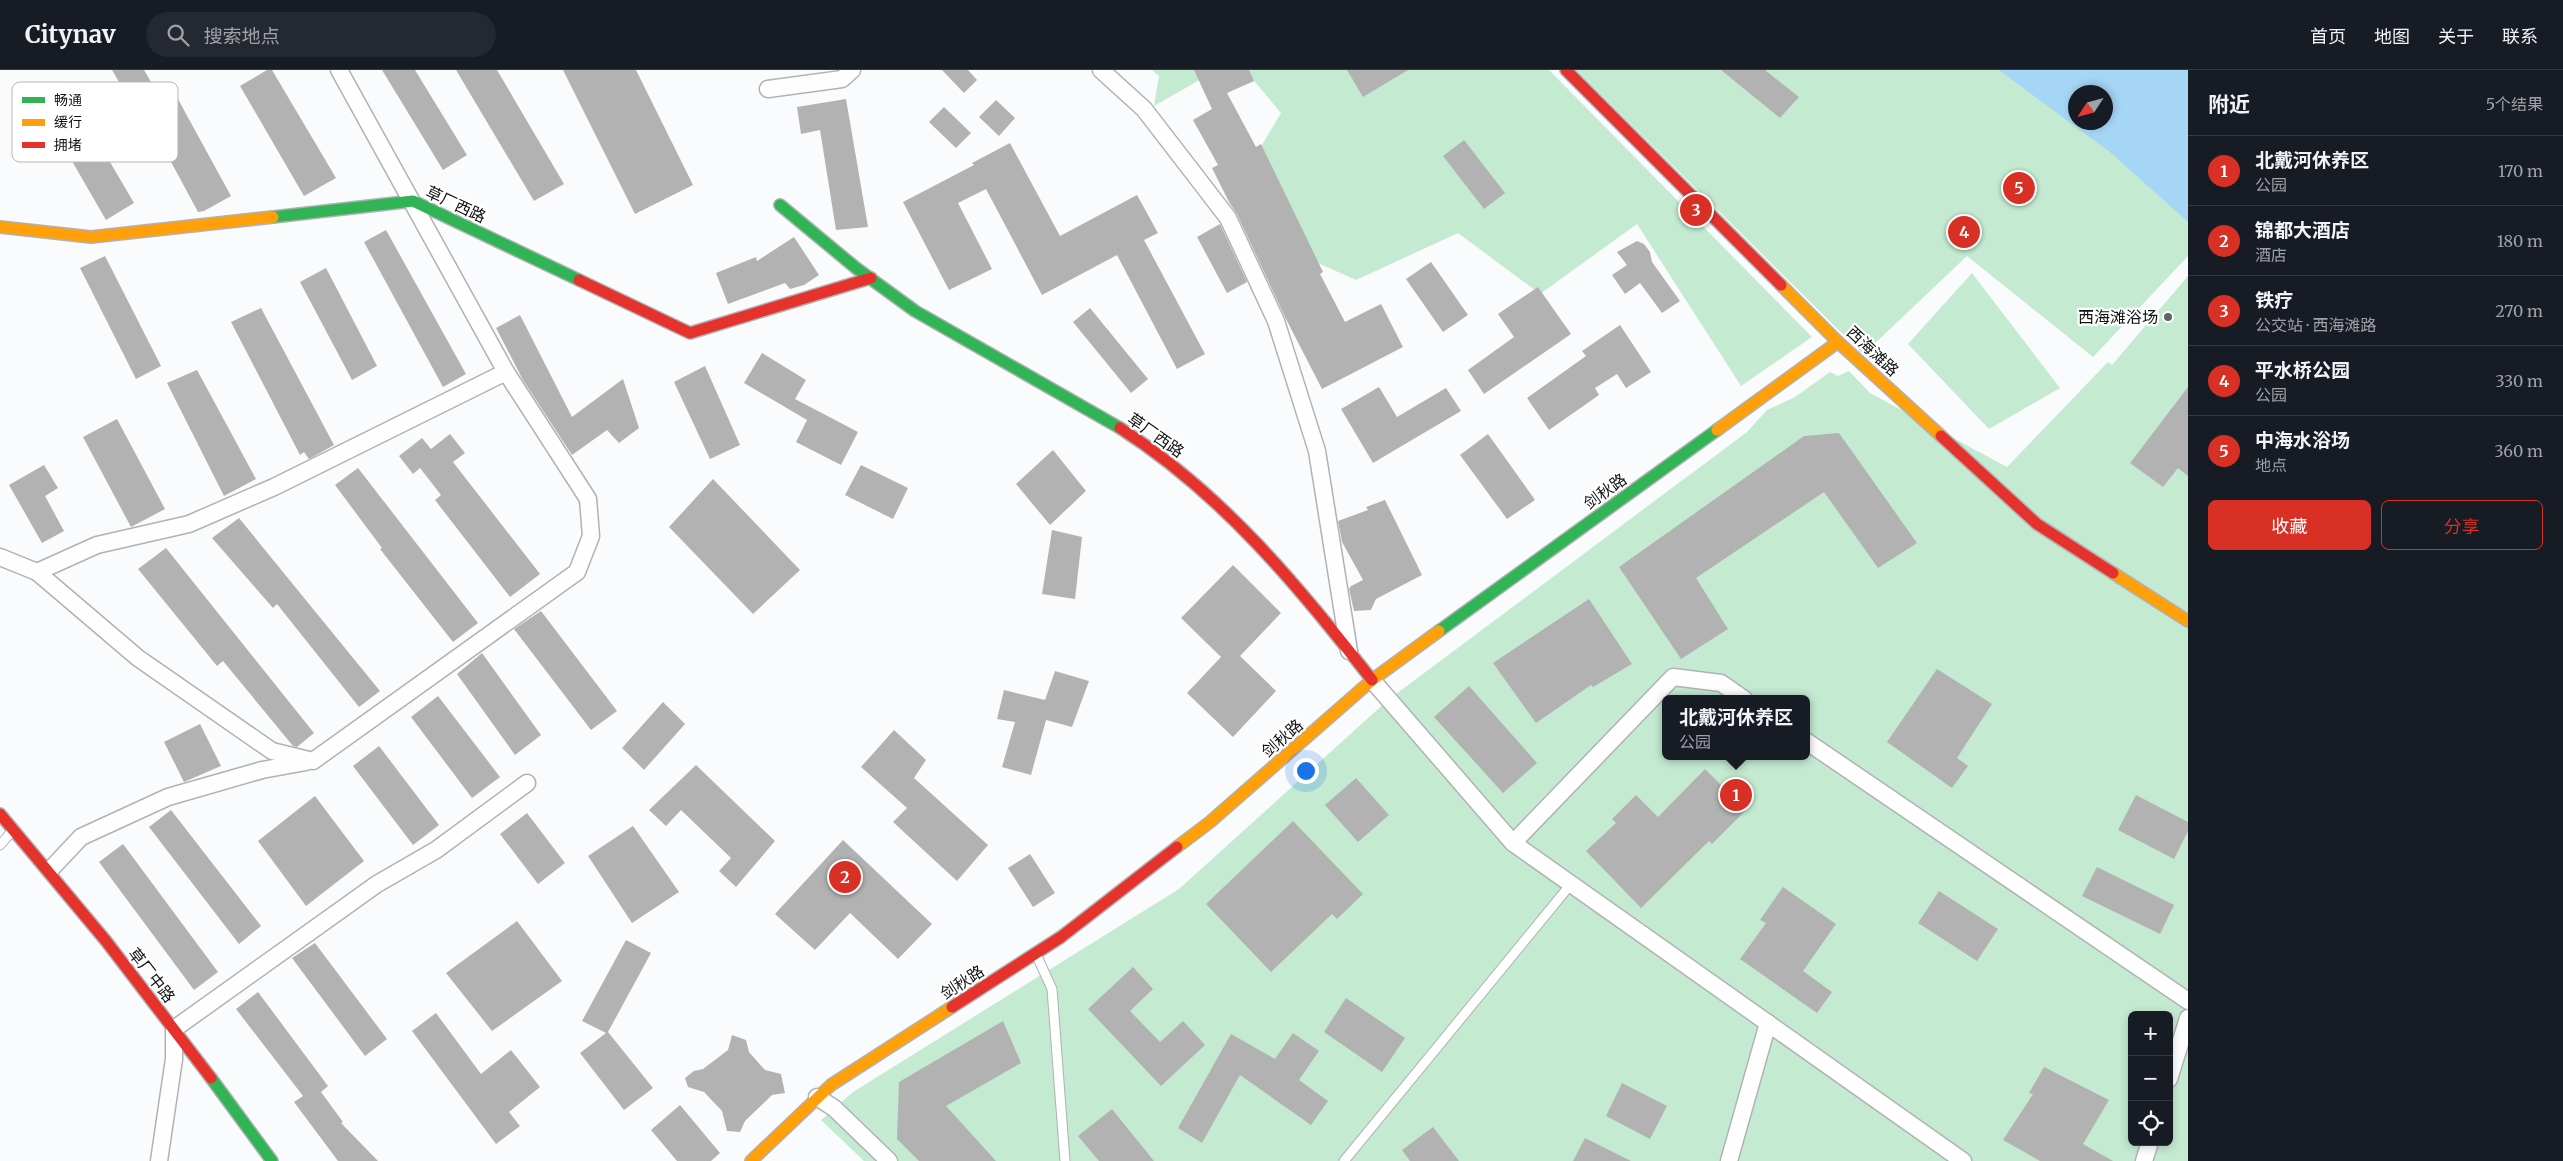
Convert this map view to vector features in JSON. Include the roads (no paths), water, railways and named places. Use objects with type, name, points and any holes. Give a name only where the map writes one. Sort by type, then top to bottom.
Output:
[{"type":"main road","name":"西海滩路","points":[[1566,70],[1838,342],[2037,524],[2188,621]]},
{"type":"main road","name":"草厂西路","points":[[0,227],[91,237],[413,201],[690,333],[870,278]]},
{"type":"main road","name":"草厂西路","points":[[780,205],[848,263],[934,323],[1024,372],[1144,444],[1222,506],[1285,570],[1372,680]]},
{"type":"main road","name":"剑秋路","points":[[751,1161],[831,1085],[1061,937],[1210,822],[1372,680],[1838,342]]},
{"type":"main road","name":"草厂中路","points":[[0,814],[50,870],[174,1029],[272,1161]]},
{"type":"street","points":[[50,870],[81,837],[168,797],[262,770],[313,761],[577,572],[591,536],[588,499],[506,372],[339,70]]},
{"type":"street","points":[[768,89],[842,79],[852,70]]},
{"type":"street","points":[[1102,70],[1144,109],[1228,218],[1276,320],[1317,451],[1349,651]]},
{"type":"street","points":[[37,572],[97,545],[189,524],[274,487],[506,372]]},
{"type":"street","points":[[0,557],[37,572],[138,658],[272,751],[313,761]]},
{"type":"street","points":[[1513,843],[1673,677],[1721,683],[1738,695]]},
{"type":"street","points":[[1372,680],[1513,843],[1963,1161]]},
{"type":"street","points":[[1810,744],[2188,1001]]},
{"type":"street","points":[[159,1161],[174,1059],[174,1029],[377,884],[436,850],[527,783]]},
{"type":"street","points":[[2173,1066],[2188,1018]]},
{"type":"street","points":[[1729,1161],[1768,1023]]},
{"type":"street","points":[[817,1097],[834,1108],[889,1161]]},
{"type":"street","points":[[2144,1161],[2149,1146]]},
{"type":"lane","points":[[0,845],[14,829]]},
{"type":"lane","points":[[1344,1161],[1571,884]]},
{"type":"lane","points":[[1036,954],[1052,990],[1065,1161]]},
{"type":"water","points":[[1999,70],[2188,70],[2188,222],[2111,153],[2080,130],[2113,130],[2113,85],[2068,85],[2068,121]]},
{"type":"place","name":"中海水浴场","points":[[2019,188]]},
{"type":"place","name":"铁疗","points":[[1696,210]]},
{"type":"place","name":"平水桥公园","points":[[1964,232]]},
{"type":"place","name":"西海滩浴场","points":[[2168,317]]},
{"type":"place","name":"北戴河休养区","points":[[1736,795]]},
{"type":"place","name":"锦都大酒店","points":[[845,877]]}]
